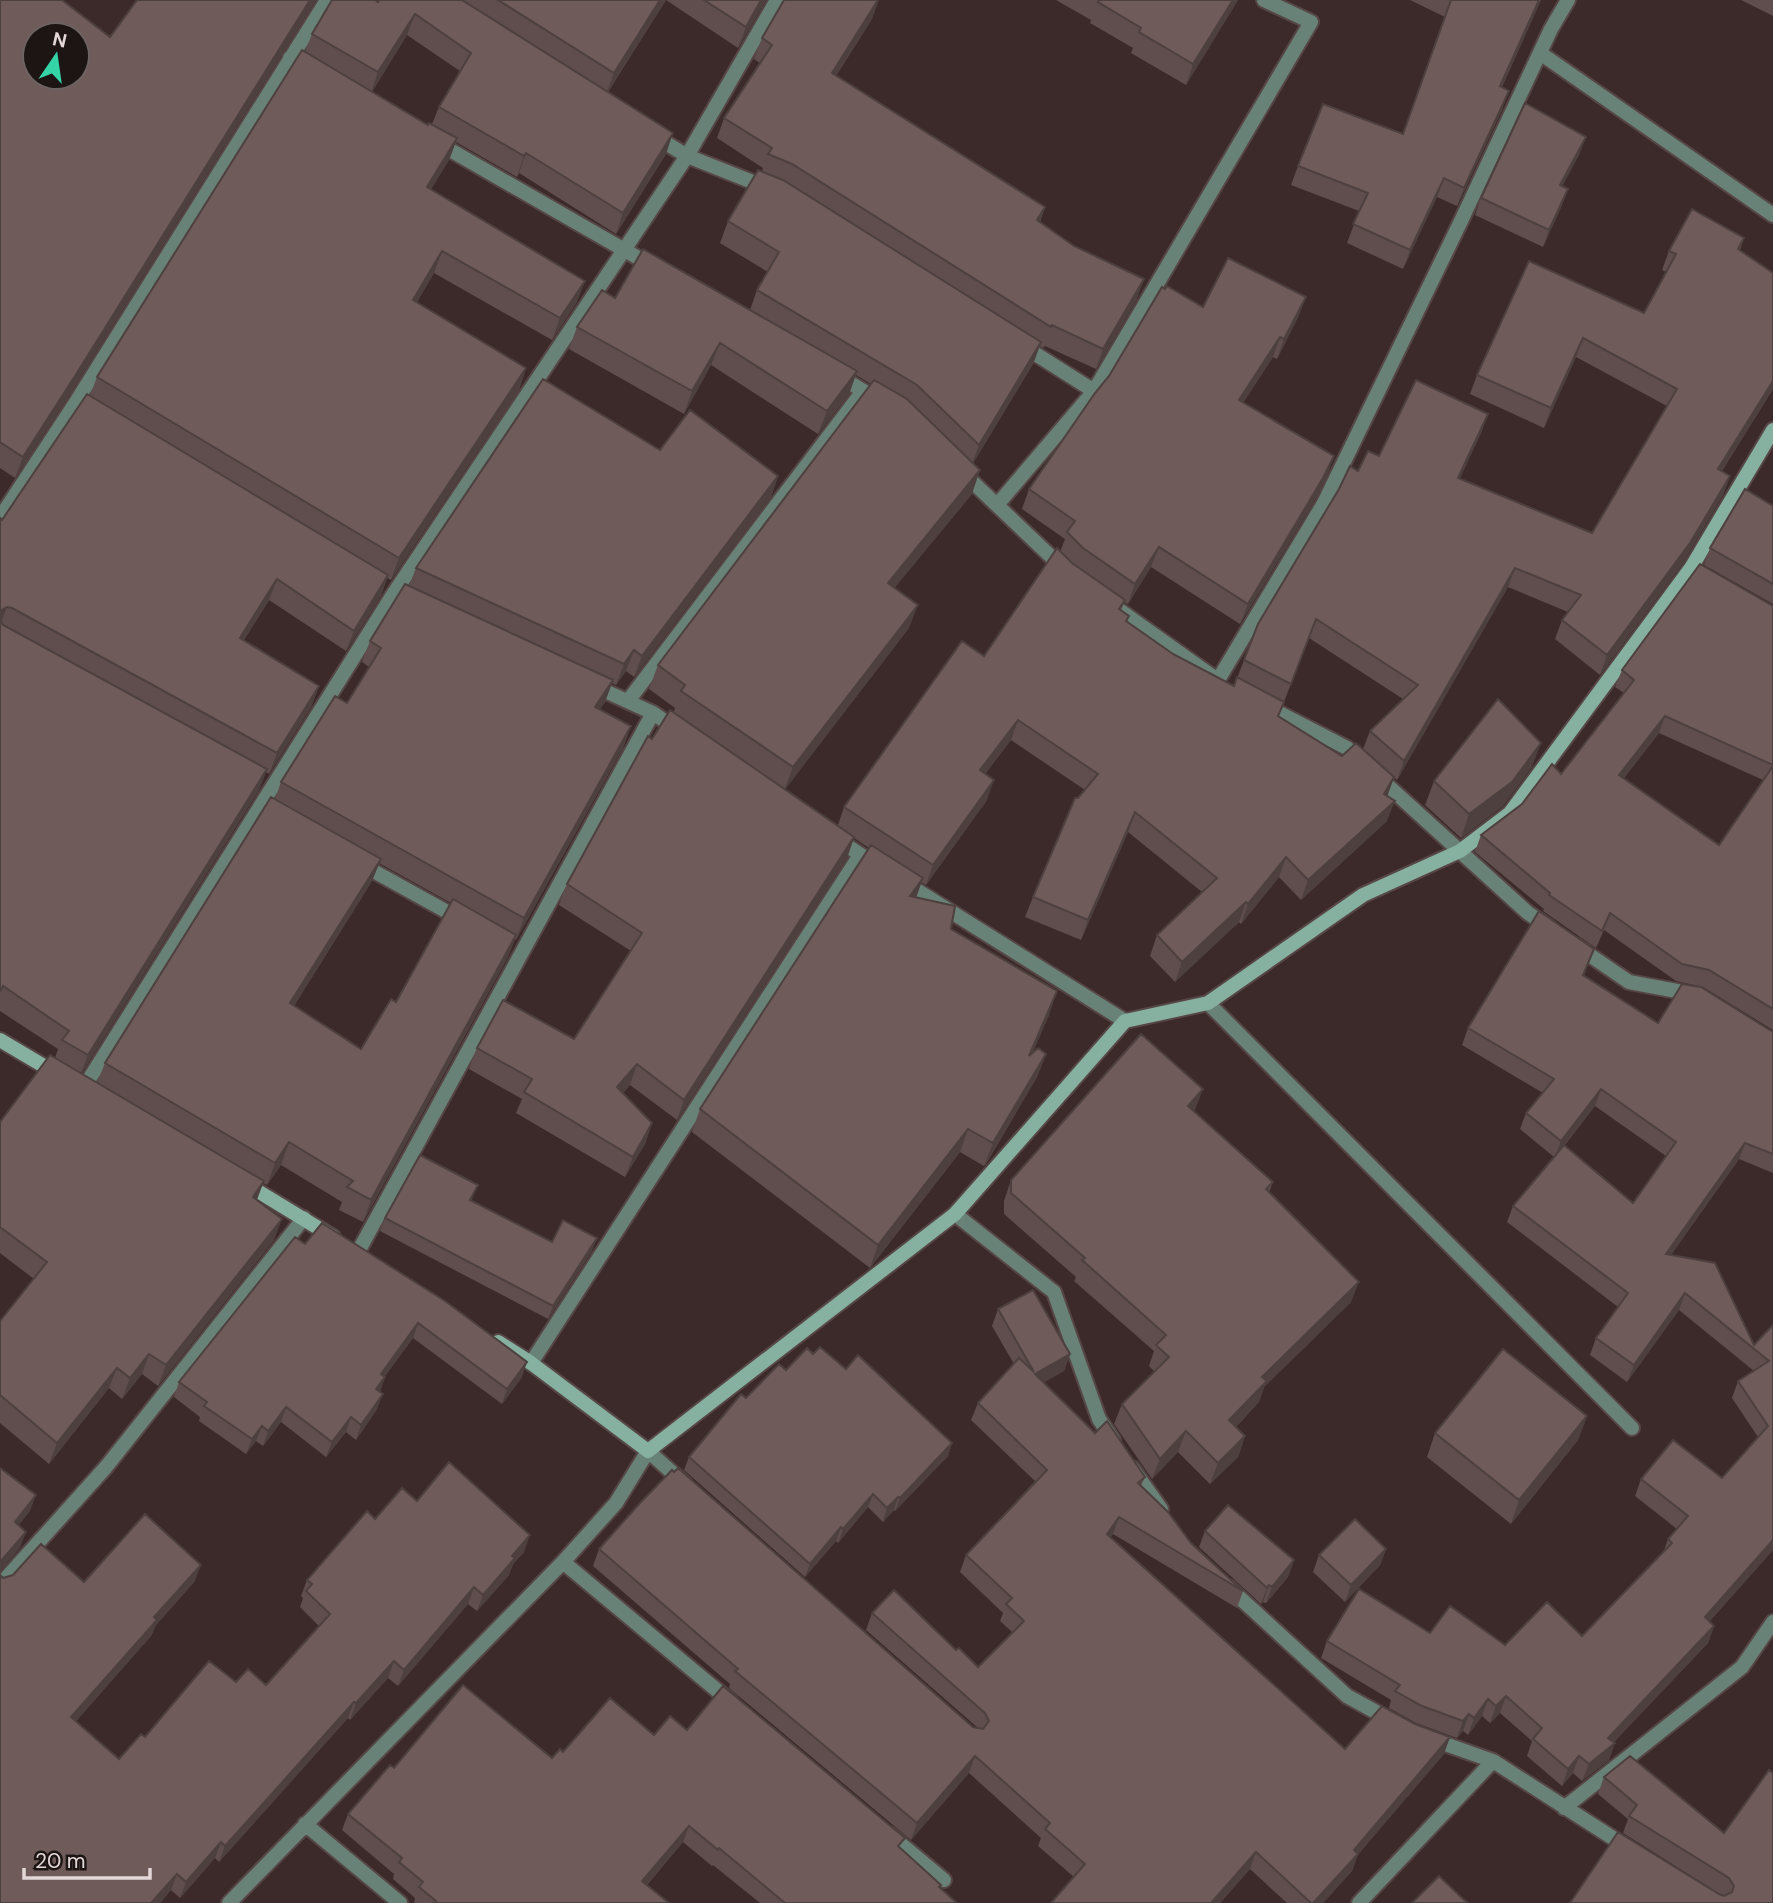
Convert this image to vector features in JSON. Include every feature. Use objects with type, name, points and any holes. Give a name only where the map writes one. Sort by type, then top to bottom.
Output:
[{"type":"street","points":[[0,518],[82,405],[327,0]]},
{"type":"street","points":[[0,1040],[89,1093],[266,810],[267,784],[687,156],[777,0]]},
{"type":"street","points":[[997,505],[1094,391],[1311,22],[1264,0]]},
{"type":"street","points":[[1101,597],[1224,683],[1324,503],[1539,53],[1568,0]]},
{"type":"street","points":[[1539,53],[1773,215]]},
{"type":"street","points":[[290,58],[325,79]]},
{"type":"street","points":[[640,126],[687,156],[779,193]]},
{"type":"street","points":[[421,133],[671,277]]},
{"type":"street","points":[[1013,340],[1094,391]]},
{"type":"street","points":[[827,369],[893,409]]},
{"type":"street","points":[[628,701],[863,391]]},
{"type":"street","points":[[229,1903],[563,1562],[616,1503],[648,1451],[955,1214],[1125,1021],[1208,1003],[1363,895],[1460,851],[1510,813],[1697,572],[1773,430]]},
{"type":"street","points":[[950,460],[1070,575]]},
{"type":"street","points":[[579,679],[653,713],[688,737]]},
{"type":"street","points":[[1253,699],[1347,748],[1528,913],[1629,982],[1698,995],[1709,1002]]},
{"type":"street","points":[[234,1177],[364,1256],[516,950],[653,713]]},
{"type":"street","points":[[826,832],[1125,1021]]},
{"type":"street","points":[[343,854],[474,927]]},
{"type":"street","points":[[531,1363],[860,855]]},
{"type":"street","points":[[1208,1003],[1632,1428]]},
{"type":"street","points":[[955,1214],[1054,1292],[1099,1419],[1168,1519]]},
{"type":"street","points":[[0,1585],[106,1467],[304,1218]]},
{"type":"street","points":[[485,1333],[531,1363],[648,1451],[701,1497]]},
{"type":"street","points":[[563,1562],[743,1712]]},
{"type":"street","points":[[1220,1580],[1348,1696],[1412,1732],[1493,1761],[1647,1859]]},
{"type":"street","points":[[1564,1808],[1742,1667],[1773,1622]]},
{"type":"street","points":[[1359,1903],[1493,1761]]},
{"type":"street","points":[[305,1824],[400,1903]]},
{"type":"street","points":[[881,1827],[944,1880]]},
{"type":"building","points":[[0,0],[62,0],[89,21],[21,21],[21,91],[91,91],[91,22],[110,37],[137,0],[310,0],[75,376],[23,457],[0,442]]},
{"type":"building","points":[[332,0],[462,0],[673,133],[623,213],[526,153],[524,156],[439,107],[471,53],[415,14],[378,72],[312,34]]},
{"type":"building","points":[[498,0],[660,0],[614,73]]},
{"type":"building","points":[[704,0],[761,0],[746,27]]},
{"type":"building","points":[[784,0],[878,0],[832,73],[1045,207],[1037,220],[1074,246],[1144,279],[1103,349],[1052,325],[1051,327],[792,164],[768,154],[772,148],[724,118],[772,45],[762,38]]},
{"type":"building","points":[[1233,0],[1193,64],[1139,32],[1141,28],[1098,2]]},
{"type":"building","points":[[1451,0],[1539,0],[1500,86],[1509,91],[1464,188],[1444,178],[1410,250],[1353,224],[1368,193],[1298,166],[1323,104],[1403,134]]},
{"type":"building","points":[[302,50],[428,125],[429,123],[457,138],[427,187],[585,281],[560,318],[442,251],[413,300],[526,368],[399,558],[97,377]]},
{"type":"building","points":[[1525,103],[1586,137],[1560,185],[1568,189],[1549,230],[1481,198]]},
{"type":"building","points":[[758,170],[783,180],[1041,342],[979,445],[917,385],[757,290],[779,252],[728,221]]},
{"type":"building","points":[[1692,209],[1744,238],[1738,249],[1773,273],[1773,381],[1718,469],[1730,476],[1690,543],[1607,655],[1562,620],[1581,595],[1515,568],[1404,761],[1370,731],[1418,685],[1316,619],[1291,684],[1244,660],[1258,624],[1350,466],[1358,471],[1368,451],[1379,456],[1416,380],[1488,414],[1458,478],[1592,533],[1677,389],[1583,338],[1551,408],[1477,375],[1529,261],[1644,313],[1676,254],[1669,251]]},
{"type":"building","points":[[643,249],[857,371],[827,411],[720,343],[692,391],[577,327],[602,290],[615,298]]},
{"type":"building","points":[[1228,258],[1306,297],[1284,339],[1280,337],[1239,400],[1334,456],[1248,604],[1159,547],[1135,584],[1083,548],[1067,532],[1075,521],[1029,489],[1109,376],[1162,287],[1165,289],[1167,286],[1203,307]]},
{"type":"building","points":[[543,379],[660,450],[690,410],[778,476],[642,656],[634,650],[624,664],[416,568]]},
{"type":"building","points":[[874,380],[907,399],[980,470],[888,583],[918,605],[793,767],[681,691],[685,685],[658,665]]},
{"type":"building","points":[[87,394],[388,575],[354,631],[277,579],[240,638],[319,686],[277,753],[12,608],[7,607],[0,611],[0,518],[2,520]]},
{"type":"building","points":[[1745,489],[1773,506],[1773,584],[1710,548]]},
{"type":"building","points":[[1057,548],[1072,563],[1125,600],[1119,609],[1129,616],[1126,621],[1173,654],[1234,686],[1237,677],[1284,702],[1278,716],[1342,756],[1356,743],[1394,777],[1384,794],[1395,801],[1308,880],[1286,857],[1248,904],[1246,902],[1182,962],[1157,935],[1217,878],[1135,812],[1088,920],[1033,897],[1075,798],[1078,798],[1098,774],[1018,720],[980,770],[994,780],[933,865],[844,807],[962,641],[984,656]]},
{"type":"building","points":[[1700,564],[1773,606],[1773,765],[1665,716],[1619,775],[1719,845],[1773,766],[1773,1009],[1709,970],[1682,964],[1610,913],[1602,931],[1549,895],[1550,893],[1481,835],[1522,804],[1552,764],[1561,774],[1634,680],[1622,670]]},
{"type":"building","points":[[405,584],[613,680],[595,707],[631,726],[524,918],[281,782],[335,696],[347,703],[381,648],[370,641]]},
{"type":"building","points":[[0,620],[3,625],[267,769],[88,1055],[62,1040],[69,1031],[3,986],[0,991]]},
{"type":"building","points":[[1498,699],[1541,743],[1512,782],[1469,814],[1434,781]]},
{"type":"building","points":[[670,710],[854,837],[684,1100],[637,1064],[617,1087],[652,1123],[633,1157],[524,1092],[532,1079],[477,1048],[503,1000],[574,1039],[642,933],[567,884],[648,736],[652,739]]},
{"type":"building","points":[[271,797],[381,859],[290,1003],[361,1049],[391,999],[396,1002],[453,899],[516,935],[371,1200],[347,1187],[353,1181],[289,1142],[275,1163],[105,1063]]},
{"type":"building","points":[[871,845],[923,878],[910,896],[955,906],[951,929],[1057,991],[1029,1056],[1038,1048],[1046,1054],[993,1143],[968,1129],[878,1245],[700,1109]]},
{"type":"building","points":[[1539,911],[1594,949],[1583,975],[1658,1023],[1682,984],[1701,987],[1773,1032],[1773,1154],[1745,1143],[1666,1254],[1715,1263],[1754,1345],[1773,1325],[1773,1540],[1705,1617],[1714,1626],[1608,1738],[1615,1743],[1589,1764],[1579,1756],[1568,1769],[1533,1739],[1542,1728],[1506,1696],[1496,1706],[1488,1699],[1474,1718],[1469,1714],[1463,1721],[1422,1706],[1395,1691],[1400,1685],[1327,1641],[1359,1589],[1430,1633],[1450,1606],[1505,1645],[1547,1602],[1582,1636],[1672,1543],[1668,1539],[1688,1516],[1641,1479],[1673,1440],[1722,1478],[1768,1426],[1738,1381],[1769,1361],[1685,1293],[1634,1365],[1596,1338],[1628,1293],[1513,1206],[1564,1145],[1633,1203],[1676,1142],[1601,1089],[1561,1141],[1526,1113],[1554,1079],[1468,1028]]},
{"type":"building","points":[[1141,1034],[1203,1089],[1188,1106],[1273,1182],[1266,1189],[1359,1282],[1262,1377],[1267,1381],[1229,1420],[1245,1436],[1218,1463],[1186,1431],[1160,1459],[1122,1404],[1169,1357],[1156,1345],[1166,1335],[1011,1193],[1011,1180]]},
{"type":"building","points":[[50,1055],[264,1181],[253,1197],[282,1219],[166,1365],[149,1354],[130,1378],[117,1368],[57,1443],[0,1395],[0,1321],[47,1262],[0,1227],[0,1122]]},
{"type":"building","points":[[420,1155],[478,1185],[470,1200],[552,1242],[563,1220],[597,1238],[553,1306],[385,1218]]},
{"type":"building","points":[[322,1223],[445,1301],[527,1362],[507,1389],[418,1323],[381,1374],[385,1377],[376,1389],[383,1394],[361,1425],[351,1417],[332,1442],[286,1407],[268,1431],[262,1426],[252,1439],[204,1406],[207,1402],[179,1382],[295,1237],[305,1244]]},
{"type":"building","points":[[1033,1290],[1070,1354],[1035,1374],[1095,1433],[1107,1421],[1145,1477],[1138,1483],[1168,1512],[1191,1543],[1243,1591],[1119,1517],[1107,1534],[1345,1749],[1382,1706],[1415,1724],[1450,1737],[1354,1850],[1358,1854],[1313,1903],[1256,1852],[1211,1903],[1051,1903],[1085,1864],[1045,1829],[1050,1823],[975,1756],[917,1823],[735,1671],[738,1669],[599,1549],[672,1470],[674,1472],[678,1468],[973,1727],[983,1729],[989,1721],[985,1713],[872,1613],[894,1590],[956,1650],[959,1648],[978,1667],[1024,1621],[1006,1604],[1012,1598],[966,1555],[1047,1470],[978,1403],[1019,1358],[1034,1372],[998,1309]]},
{"type":"building","points":[[820,1347],[846,1369],[858,1355],[952,1443],[900,1498],[887,1508],[873,1494],[810,1564],[689,1457],[741,1394],[746,1398],[779,1364],[786,1370],[807,1348],[813,1354]]},
{"type":"building","points":[[1503,1349],[1587,1416],[1519,1500],[1435,1433]]},
{"type":"building","points":[[449,1462],[530,1535],[512,1556],[515,1558],[483,1595],[474,1587],[404,1670],[394,1661],[225,1846],[221,1842],[186,1882],[177,1874],[151,1903],[0,1903],[0,1575],[3,1578],[13,1575],[41,1544],[84,1582],[145,1514],[201,1565],[154,1617],[157,1620],[71,1717],[119,1759],[141,1734],[145,1737],[209,1661],[236,1682],[248,1669],[266,1685],[330,1614],[306,1591],[312,1584],[307,1580],[367,1511],[375,1519],[402,1488],[417,1501]]},
{"type":"building","points":[[0,1468],[36,1495],[15,1522],[26,1532],[0,1562]]},
{"type":"building","points":[[1228,1505],[1294,1560],[1272,1587],[1269,1585],[1267,1588],[1205,1531]]},
{"type":"building","points":[[1355,1519],[1386,1549],[1351,1585],[1319,1555]]},
{"type":"building","points":[[463,1685],[552,1758],[560,1749],[563,1752],[610,1698],[654,1735],[670,1716],[687,1730],[723,1686],[905,1838],[898,1846],[957,1903],[785,1903],[689,1826],[642,1881],[669,1903],[434,1903],[436,1901],[419,1887],[423,1882],[399,1862],[402,1858],[348,1814],[390,1765],[394,1768]]},
{"type":"building","points":[[1630,1756],[1724,1833],[1769,1770],[1773,1773],[1773,1903],[1570,1903],[1618,1832],[1719,1894],[1724,1896],[1732,1892],[1734,1886],[1729,1878],[1629,1816],[1637,1805],[1604,1777]]},
{"type":"building","points":[[1439,1876],[1462,1898],[1468,1903],[1412,1903]]}]
